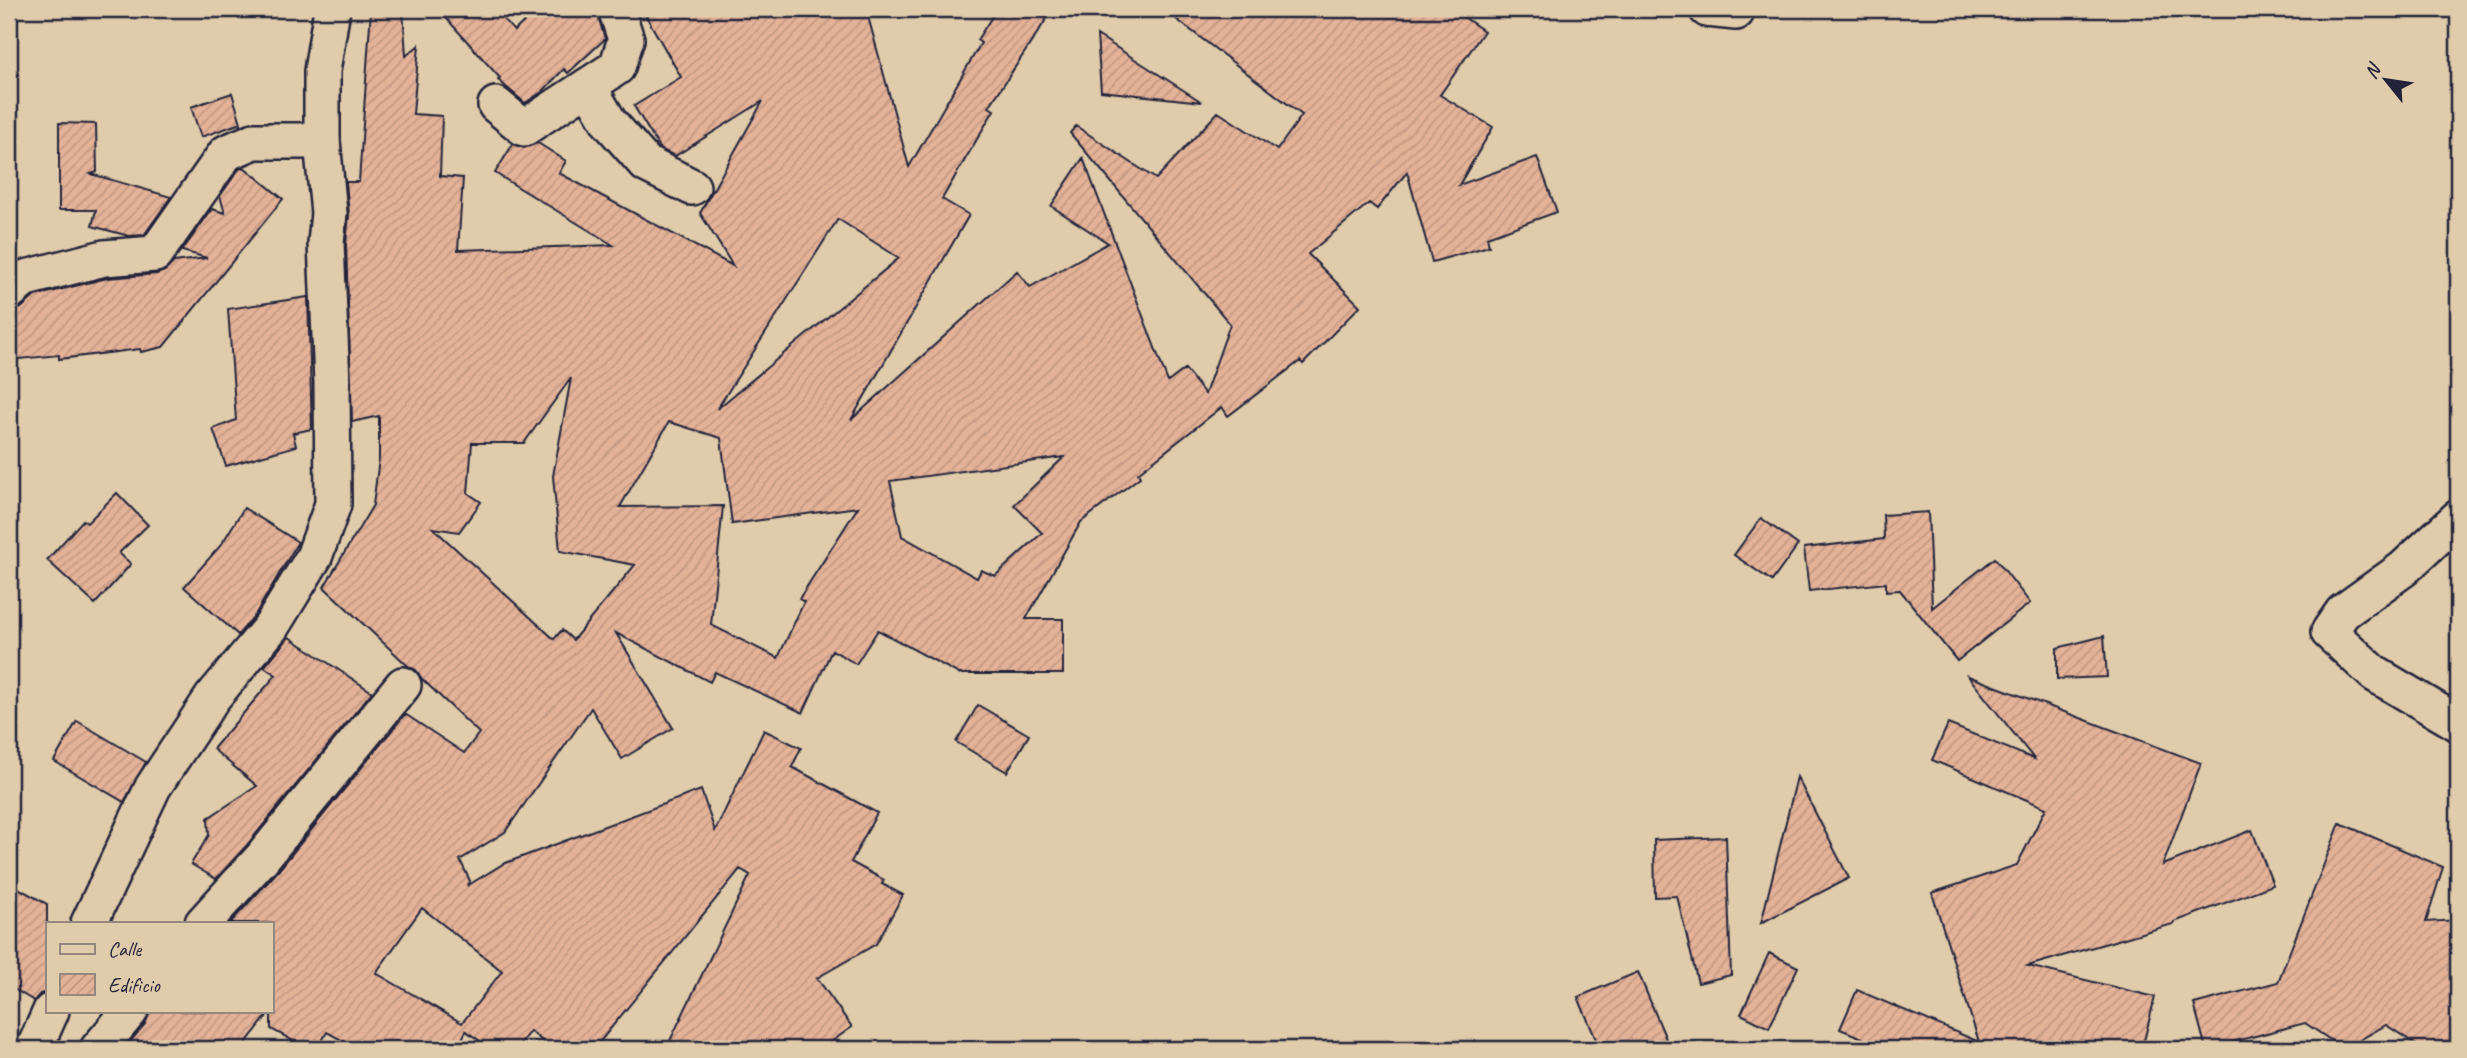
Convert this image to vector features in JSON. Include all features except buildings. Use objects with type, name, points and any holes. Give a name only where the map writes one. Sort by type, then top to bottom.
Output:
[{"type":"street","points":[[89,922],[153,787],[212,698],[271,627],[314,557],[333,504],[332,383],[326,243],[329,213],[322,141],[322,71],[332,9]]},
{"type":"street","points":[[496,105],[524,128],[617,67],[626,39],[616,9]]},
{"type":"street","points":[[588,86],[609,122],[646,164],[692,187]]},
{"type":"street","points":[[9,292],[26,278],[104,258],[155,254],[226,153],[254,141],[322,141]]},
{"type":"street","points":[[2458,518],[2403,569],[2343,612],[2329,632],[2375,674],[2458,723]]},
{"type":"street","points":[[204,922],[261,858],[403,685]]},
{"type":"street","points":[[34,1049],[51,1012]]},
{"type":"street","points":[[98,1049],[129,1012]]}]
